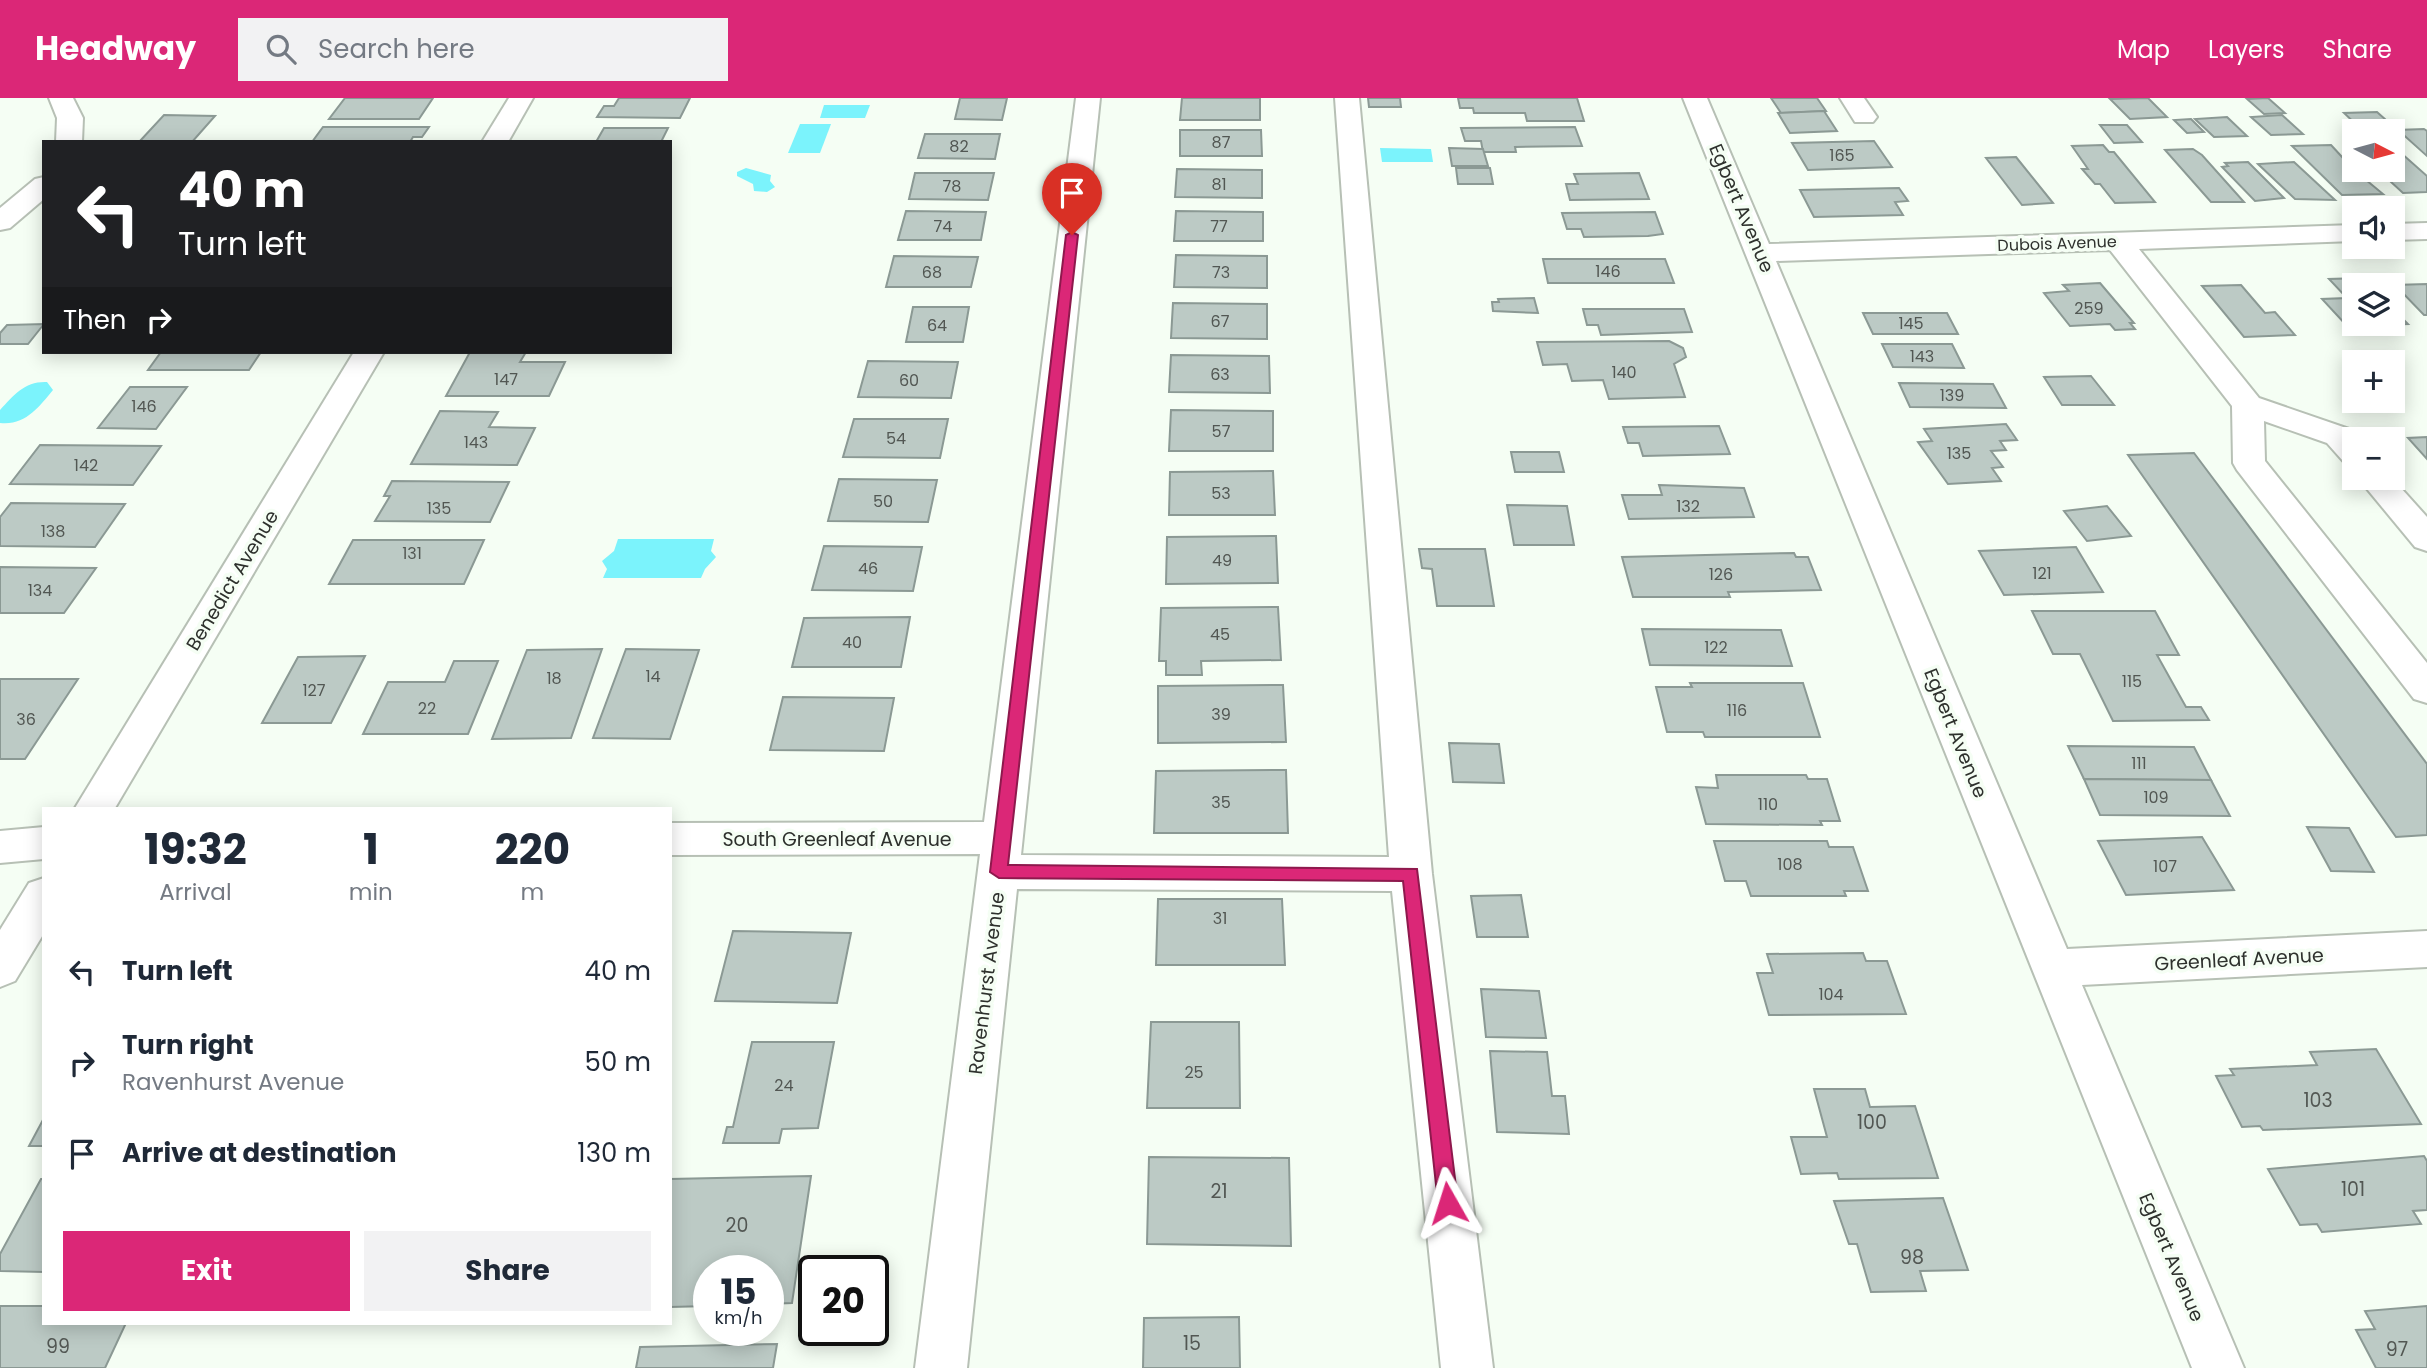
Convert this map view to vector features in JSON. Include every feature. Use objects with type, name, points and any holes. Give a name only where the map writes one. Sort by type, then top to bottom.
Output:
[{"type":"street","points":[[61,98],[70,118],[69,140]]},
{"type":"street","points":[[496,140],[521,98]]},
{"type":"street","name":"Ravenhurst Avenue","points":[[941,1368],[1088,98]]},
{"type":"street","points":[[1347,98],[1411,874],[1467,1368]]},
{"type":"street","name":"Egbert Avenue","points":[[1695,98],[1761,253],[2051,968],[2218,1368]]},
{"type":"street","points":[[0,222],[42,186]]},
{"type":"street","points":[[2405,232],[2427,231]]},
{"type":"street","name":"Dubois Avenue","points":[[1761,253],[2342,233]]},
{"type":"street","points":[[2118,241],[2248,405],[2338,436],[2342,440]]},
{"type":"street","name":"Benedict Avenue","points":[[96,807],[368,354]]},
{"type":"street","points":[[2248,405],[2249,463],[2427,689]]},
{"type":"street","points":[[2384,490],[2427,539]]},
{"type":"street","name":"South Greenleaf Avenue","points":[[672,839],[1411,874]]},
{"type":"street","points":[[0,847],[42,843]]},
{"type":"street","points":[[0,968],[42,898]]},
{"type":"street","name":"Greenleaf Avenue","points":[[2051,968],[2427,949]]},
{"type":"water","points":[[824,105],[870,105],[865,118],[820,118]]},
{"type":"water","points":[[800,124],[831,124],[820,153],[788,153]]},
{"type":"water","points":[[1380,148],[1431,149],[1433,162],[1382,162]]},
{"type":"water","points":[[746,168],[771,175],[770,181],[775,187],[767,192],[754,191],[753,184],[737,176],[737,172]]},
{"type":"water","points":[[47,382],[53,390],[31,414],[17,422],[0,423],[0,410],[15,394],[26,386]]},
{"type":"water","points":[[618,539],[714,539],[711,551],[716,557],[701,578],[603,578],[607,569],[602,561],[614,551]]},
{"type":"building","points":[[345,98],[433,98],[419,119],[329,119]]},
{"type":"building","points":[[619,98],[690,98],[680,118],[597,117],[604,106],[614,106]]},
{"type":"building","points":[[960,98],[1007,98],[1002,120],[955,119]]},
{"type":"building","points":[[1182,98],[1260,98],[1260,120],[1180,120]]},
{"type":"building","points":[[1368,98],[1400,98],[1401,107],[1369,107]]},
{"type":"building","points":[[1458,98],[1577,98],[1584,121],[1527,121],[1525,113],[1474,113],[1473,108],[1460,108]]},
{"type":"building","points":[[1771,98],[1817,98],[1826,111],[1781,113]]},
{"type":"building","points":[[2148,98],[2167,117],[2130,119],[2110,99]]},
{"type":"building","points":[[2268,98],[2285,113],[2264,114],[2247,99]]},
{"type":"building","points":[[1824,111],[1837,131],[1790,133],[1778,113]]},
{"type":"building","points":[[2377,112],[2385,119],[2350,119],[2344,113]]},
{"type":"building","points":[[164,115],[215,116],[194,140],[141,140]]},
{"type":"building","points":[[2282,115],[2303,134],[2271,135],[2251,117]]},
{"type":"building","points":[[2227,117],[2247,136],[2214,137],[2195,119]]},
{"type":"building","points":[[2191,119],[2204,132],[2187,133],[2174,120]]},
{"type":"building","points":[[2100,125],[2127,125],[2142,142],[2114,143]]},
{"type":"building","points":[[323,127],[429,127],[422,137],[413,137],[411,140],[313,140]]},
{"type":"building","points":[[1575,127],[1582,146],[1515,147],[1516,152],[1483,152],[1481,141],[1465,141],[1461,128]]},
{"type":"building","points":[[604,128],[668,128],[662,140],[597,140]]},
{"type":"building","points":[[1180,130],[1261,130],[1262,156],[1180,156]]},
{"type":"building","points":[[2405,130],[2427,131],[2427,156],[2405,136]]},
{"type":"building","points":[[925,134],[1000,134],[995,159],[918,158]]},
{"type":"building","points":[[1874,141],[1892,167],[1808,170],[1792,143]]},
{"type":"building","points":[[2103,145],[2109,152],[2114,152],[2155,202],[2115,203],[2100,184],[2095,184],[2082,169],[2088,169],[2072,146]]},
{"type":"building","points":[[2331,145],[2342,157],[2342,182],[2368,182],[2383,194],[2342,195],[2292,146]]},
{"type":"building","points":[[1449,148],[1483,149],[1488,166],[1452,166]]},
{"type":"building","points":[[2193,149],[2202,155],[2244,202],[2211,202],[2165,150]]},
{"type":"building","points":[[2016,157],[2053,203],[2022,205],[1986,158]]},
{"type":"building","points":[[2405,157],[2427,176],[2427,192],[2403,193],[2391,182],[2405,182]]},
{"type":"building","points":[[2248,162],[2284,198],[2255,201],[2222,167],[2228,166],[2225,163]]},
{"type":"building","points":[[2294,162],[2335,200],[2295,199],[2258,164]]},
{"type":"building","points":[[1456,168],[1490,168],[1493,184],[1458,184]]},
{"type":"building","points":[[1177,169],[1262,170],[1262,198],[1175,197]]},
{"type":"building","points":[[915,173],[994,173],[988,200],[909,199]]},
{"type":"building","points":[[1639,173],[1649,199],[1570,200],[1566,184],[1578,184],[1574,174]]},
{"type":"building","points":[[1899,188],[1908,201],[1895,202],[1903,215],[1814,217],[1800,190]]},
{"type":"building","points":[[906,211],[986,212],[981,240],[898,240]]},
{"type":"building","points":[[1176,211],[1263,212],[1263,241],[1174,241]]},
{"type":"building","points":[[1655,212],[1663,234],[1584,237],[1581,229],[1567,229],[1562,213]]},
{"type":"building","points":[[1176,255],[1267,256],[1267,288],[1174,287]]},
{"type":"building","points":[[894,256],[978,257],[971,287],[886,287]]},
{"type":"building","points":[[1543,259],[1665,259],[1674,283],[1548,283]]},
{"type":"building","points":[[2329,279],[2342,279],[2342,293]]},
{"type":"building","points":[[2100,283],[2134,323],[2130,323],[2135,329],[2115,330],[2110,324],[2070,326],[2044,293],[2069,291],[2063,285]]},
{"type":"building","points":[[2427,284],[2427,315],[2405,295],[2405,285]]},
{"type":"building","points":[[2241,285],[2265,313],[2275,312],[2295,335],[2244,337],[2202,286]]},
{"type":"building","points":[[1534,298],[1538,313],[1493,311],[1492,302],[1499,302],[1498,299]]},
{"type":"building","points":[[2342,298],[2342,321],[2322,299]]},
{"type":"building","points":[[1173,303],[1267,304],[1267,339],[1171,338]]},
{"type":"building","points":[[913,307],[969,307],[963,342],[906,342]]},
{"type":"building","points":[[1583,309],[1684,309],[1692,332],[1601,335],[1598,325],[1587,325]]},
{"type":"building","points":[[1863,313],[1947,313],[1958,334],[1873,334]]},
{"type":"building","points":[[42,324],[42,326],[28,344],[0,344],[0,333],[7,325]]},
{"type":"building","points":[[1669,341],[1683,348],[1686,357],[1674,364],[1685,397],[1609,399],[1603,380],[1572,381],[1567,364],[1543,365],[1537,342]]},
{"type":"building","points":[[1882,344],[1952,344],[1964,368],[1893,367]]},
{"type":"building","points":[[160,354],[260,354],[249,370],[148,370]]},
{"type":"building","points":[[469,354],[525,354],[520,362],[565,362],[549,396],[446,396]]},
{"type":"building","points":[[1171,355],[1269,356],[1270,393],[1169,392]]},
{"type":"building","points":[[868,361],[958,362],[951,398],[858,397]]},
{"type":"building","points":[[2091,376],[2114,405],[2062,405],[2044,377]]},
{"type":"building","points":[[1899,383],[1993,384],[2006,408],[1910,407]]},
{"type":"building","points":[[130,387],[187,387],[156,429],[98,428]]},
{"type":"building","points":[[1171,410],[1273,411],[1273,451],[1169,451]]},
{"type":"building","points":[[440,411],[498,412],[489,427],[535,428],[517,465],[411,464]]},
{"type":"building","points":[[854,419],[948,419],[940,458],[843,457]]},
{"type":"building","points":[[2006,424],[2017,440],[2000,441],[2006,450],[1991,451],[2003,467],[1992,468],[2001,481],[1948,484],[1918,442],[1932,441],[1924,429]]},
{"type":"building","points":[[1719,426],[1730,454],[1643,456],[1639,443],[1628,443],[1623,427]]},
{"type":"building","points":[[2427,437],[2427,459],[2408,438]]},
{"type":"building","points":[[40,445],[161,446],[133,485],[10,484]]},
{"type":"building","points":[[1511,452],[1559,452],[1564,472],[1515,472]]},
{"type":"building","points":[[2194,453],[2427,764],[2427,835],[2396,837],[2128,455]]},
{"type":"building","points":[[1273,471],[1275,515],[1169,515],[1170,472]]},
{"type":"building","points":[[839,479],[937,480],[928,522],[828,521]]},
{"type":"building","points":[[392,481],[509,482],[490,522],[375,521],[390,496],[384,496]]},
{"type":"building","points":[[1659,485],[1744,488],[1754,517],[1629,519],[1622,495],[1662,495]]},
{"type":"building","points":[[11,503],[125,504],[95,547],[0,546],[0,517]]},
{"type":"building","points":[[1507,505],[1567,506],[1574,545],[1514,545]]},
{"type":"building","points":[[2107,506],[2131,536],[2087,541],[2064,511]]},
{"type":"building","points":[[1276,536],[1278,583],[1166,584],[1167,537]]},
{"type":"building","points":[[353,540],[484,540],[464,584],[329,584]]},
{"type":"building","points":[[824,546],[922,547],[913,591],[812,590]]},
{"type":"building","points":[[2076,547],[2103,592],[2004,595],[1979,551]]},
{"type":"building","points":[[1419,549],[1485,549],[1494,606],[1437,606],[1432,569],[1422,568]]},
{"type":"building","points":[[1794,553],[1796,557],[1808,557],[1821,590],[1728,592],[1730,597],[1633,597],[1622,557]]},
{"type":"building","points":[[0,567],[96,568],[64,613],[0,613]]},
{"type":"building","points":[[1278,607],[1281,660],[1201,661],[1202,675],[1166,675],[1166,661],[1159,661],[1161,608]]},
{"type":"building","points":[[2032,611],[2155,611],[2179,655],[2157,655],[2186,707],[2201,707],[2209,720],[2113,721],[2080,654],[2053,654]]},
{"type":"building","points":[[910,617],[901,667],[792,667],[804,618]]},
{"type":"building","points":[[1642,629],[1781,630],[1792,666],[1650,665]]},
{"type":"building","points":[[602,649],[571,738],[492,739],[527,650]]},
{"type":"building","points":[[626,649],[699,650],[670,739],[593,738]]},
{"type":"building","points":[[365,656],[331,723],[262,723],[298,657]]},
{"type":"building","points":[[454,661],[498,661],[468,734],[363,734],[388,682],[445,682]]},
{"type":"building","points":[[0,679],[78,679],[25,759],[0,759]]},
{"type":"building","points":[[1690,683],[1803,683],[1820,737],[1705,737],[1703,732],[1667,732],[1656,687],[1692,687]]},
{"type":"building","points":[[1283,685],[1286,742],[1158,743],[1158,686]]},
{"type":"building","points":[[783,697],[894,698],[884,751],[770,750]]},
{"type":"building","points":[[1449,743],[1499,744],[1504,783],[1453,782]]},
{"type":"building","points":[[2068,746],[2194,747],[2211,780],[2084,779]]},
{"type":"building","points":[[1286,770],[1288,833],[1154,833],[1156,771]]},
{"type":"building","points":[[1716,775],[1806,775],[1808,779],[1827,779],[1840,821],[1820,821],[1822,825],[1706,824],[1696,787],[1718,788]]},
{"type":"building","points":[[2084,779],[2211,780],[2230,816],[2100,815]]},
{"type":"building","points":[[2307,827],[2349,828],[2374,872],[2331,871]]},
{"type":"building","points":[[2202,837],[2234,890],[2126,895],[2098,841]]},
{"type":"building","points":[[1714,841],[1827,841],[1829,847],[1853,847],[1868,891],[1844,891],[1846,896],[1751,896],[1746,881],[1725,881]]},
{"type":"building","points":[[1521,895],[1528,937],[1477,937],[1471,896]]},
{"type":"building","points":[[1158,899],[1282,899],[1285,965],[1156,965]]},
{"type":"building","points":[[733,931],[851,933],[837,1003],[715,1001]]},
{"type":"building","points":[[1863,953],[1866,961],[1887,961],[1906,1014],[1769,1015],[1757,973],[1773,973],[1767,954]]},
{"type":"building","points":[[1481,989],[1539,991],[1546,1038],[1486,1037]]},
{"type":"building","points":[[1151,1022],[1239,1022],[1240,1108],[1147,1108]]},
{"type":"building","points":[[752,1042],[834,1042],[818,1128],[782,1129],[779,1143],[723,1143],[727,1127],[733,1127]]},
{"type":"building","points":[[2376,1049],[2421,1124],[2263,1130],[2260,1126],[2242,1127],[2216,1076],[2234,1075],[2230,1069],[2317,1065],[2310,1052]]},
{"type":"building","points":[[1490,1051],[1547,1052],[1552,1096],[1565,1096],[1569,1134],[1497,1132]]},
{"type":"building","points":[[1814,1089],[1865,1089],[1870,1107],[1915,1106],[1938,1178],[1839,1179],[1837,1173],[1801,1174],[1791,1137],[1827,1137]]},
{"type":"building","points":[[42,1122],[42,1146],[29,1146]]},
{"type":"building","points":[[2424,1156],[2427,1161],[2427,1210],[2413,1211],[2421,1224],[2322,1232],[2317,1224],[2300,1225],[2268,1169]]},
{"type":"building","points":[[1149,1157],[1289,1158],[1291,1246],[1147,1244]]},
{"type":"building","points":[[811,1176],[792,1303],[784,1303],[784,1255],[693,1255],[693,1306],[672,1307],[672,1179]]},
{"type":"building","points":[[42,1179],[42,1272],[0,1271],[0,1254]]},
{"type":"building","points":[[1943,1198],[1968,1270],[1920,1271],[1926,1291],[1871,1292],[1857,1244],[1849,1244],[1834,1201]]},
{"type":"building","points":[[0,1306],[42,1306],[42,1325],[125,1325],[105,1368],[0,1368]]},
{"type":"building","points":[[2427,1306],[2427,1368],[2376,1368],[2356,1330],[2375,1329],[2365,1311]]},
{"type":"building","points":[[1239,1317],[1240,1368],[1143,1368],[1144,1318]]},
{"type":"building","points":[[777,1346],[773,1368],[636,1368],[640,1347]]},
{"type":"route","points":[[1072,235],[999,872],[1411,874],[1448,1203]]}]
